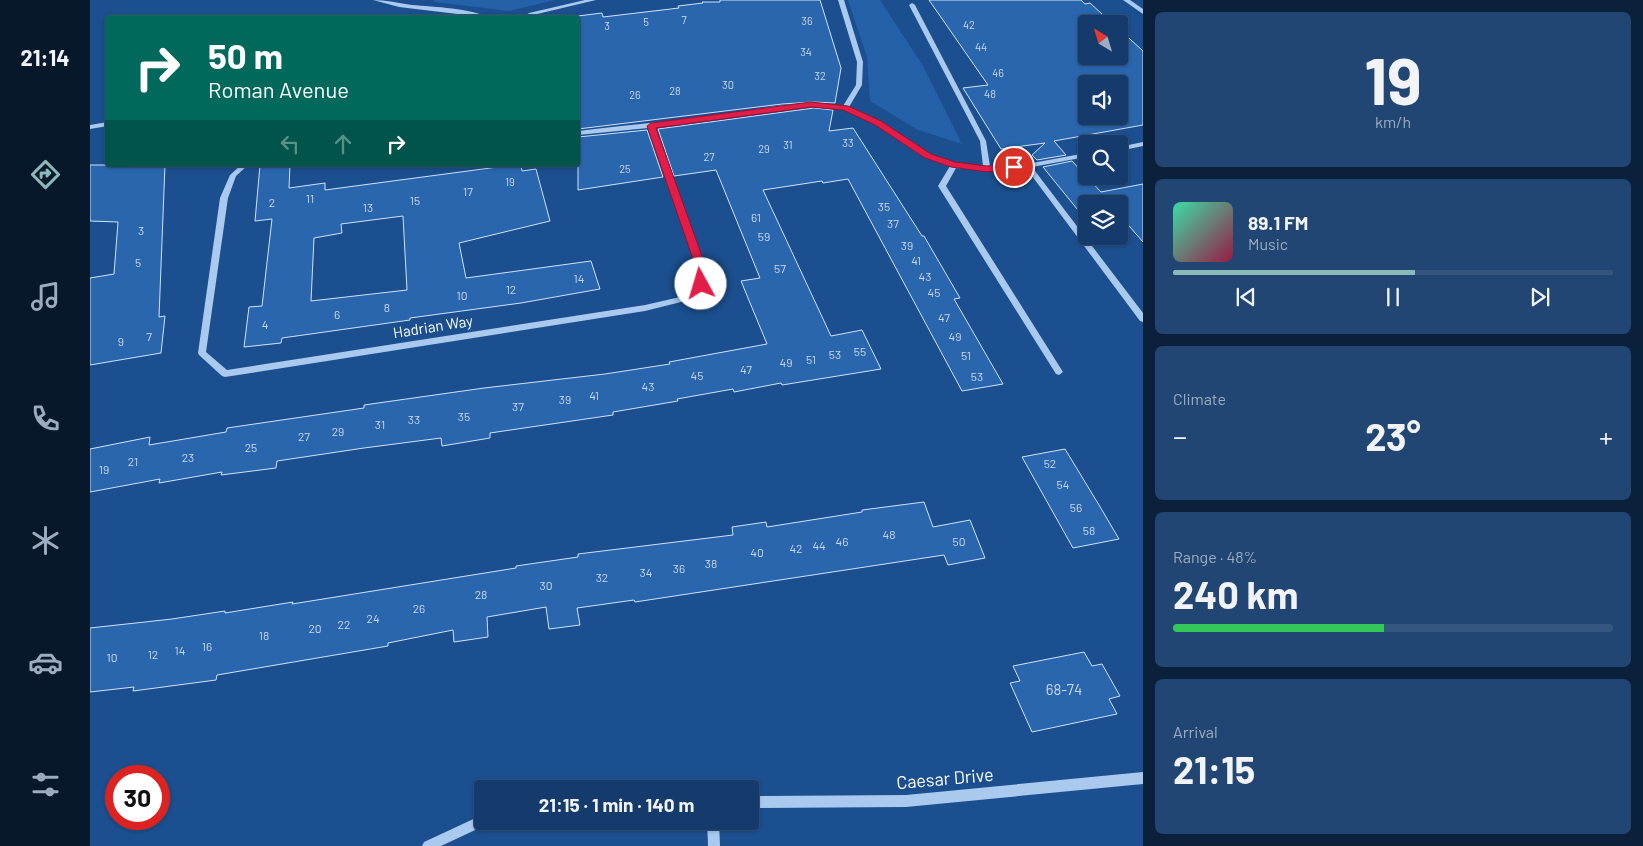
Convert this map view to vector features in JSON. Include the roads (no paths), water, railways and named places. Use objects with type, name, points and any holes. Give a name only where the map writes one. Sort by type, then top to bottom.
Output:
[{"type":"street","points":[[376,0],[399,5],[478,15]]},
{"type":"street","points":[[399,5],[404,0]]},
{"type":"street","points":[[530,15],[594,0]]},
{"type":"street","points":[[841,0],[860,62],[860,85],[845,108]]},
{"type":"street","points":[[1126,0],[1143,12]]},
{"type":"street","points":[[912,5],[983,141],[987,169]]},
{"type":"street","points":[[580,133],[651,126],[811,105],[845,108],[878,123],[928,156],[954,165],[987,169],[1028,166],[1078,157]]},
{"type":"street","points":[[90,127],[105,124]]},
{"type":"street","name":"Hadrian Way","points":[[243,167],[233,175],[224,198],[202,353],[225,374],[646,308],[682,299],[701,284],[698,259],[651,126]]},
{"type":"street","points":[[1128,146],[1143,144]]},
{"type":"street","points":[[954,165],[942,186],[1059,372]]},
{"type":"street","points":[[1028,166],[1143,319]]},
{"type":"street","name":"Caesar Drive","points":[[759,802],[906,801],[1143,778]]},
{"type":"street","points":[[428,846],[474,825]]},
{"type":"street","points":[[713,830],[714,846]]}]
